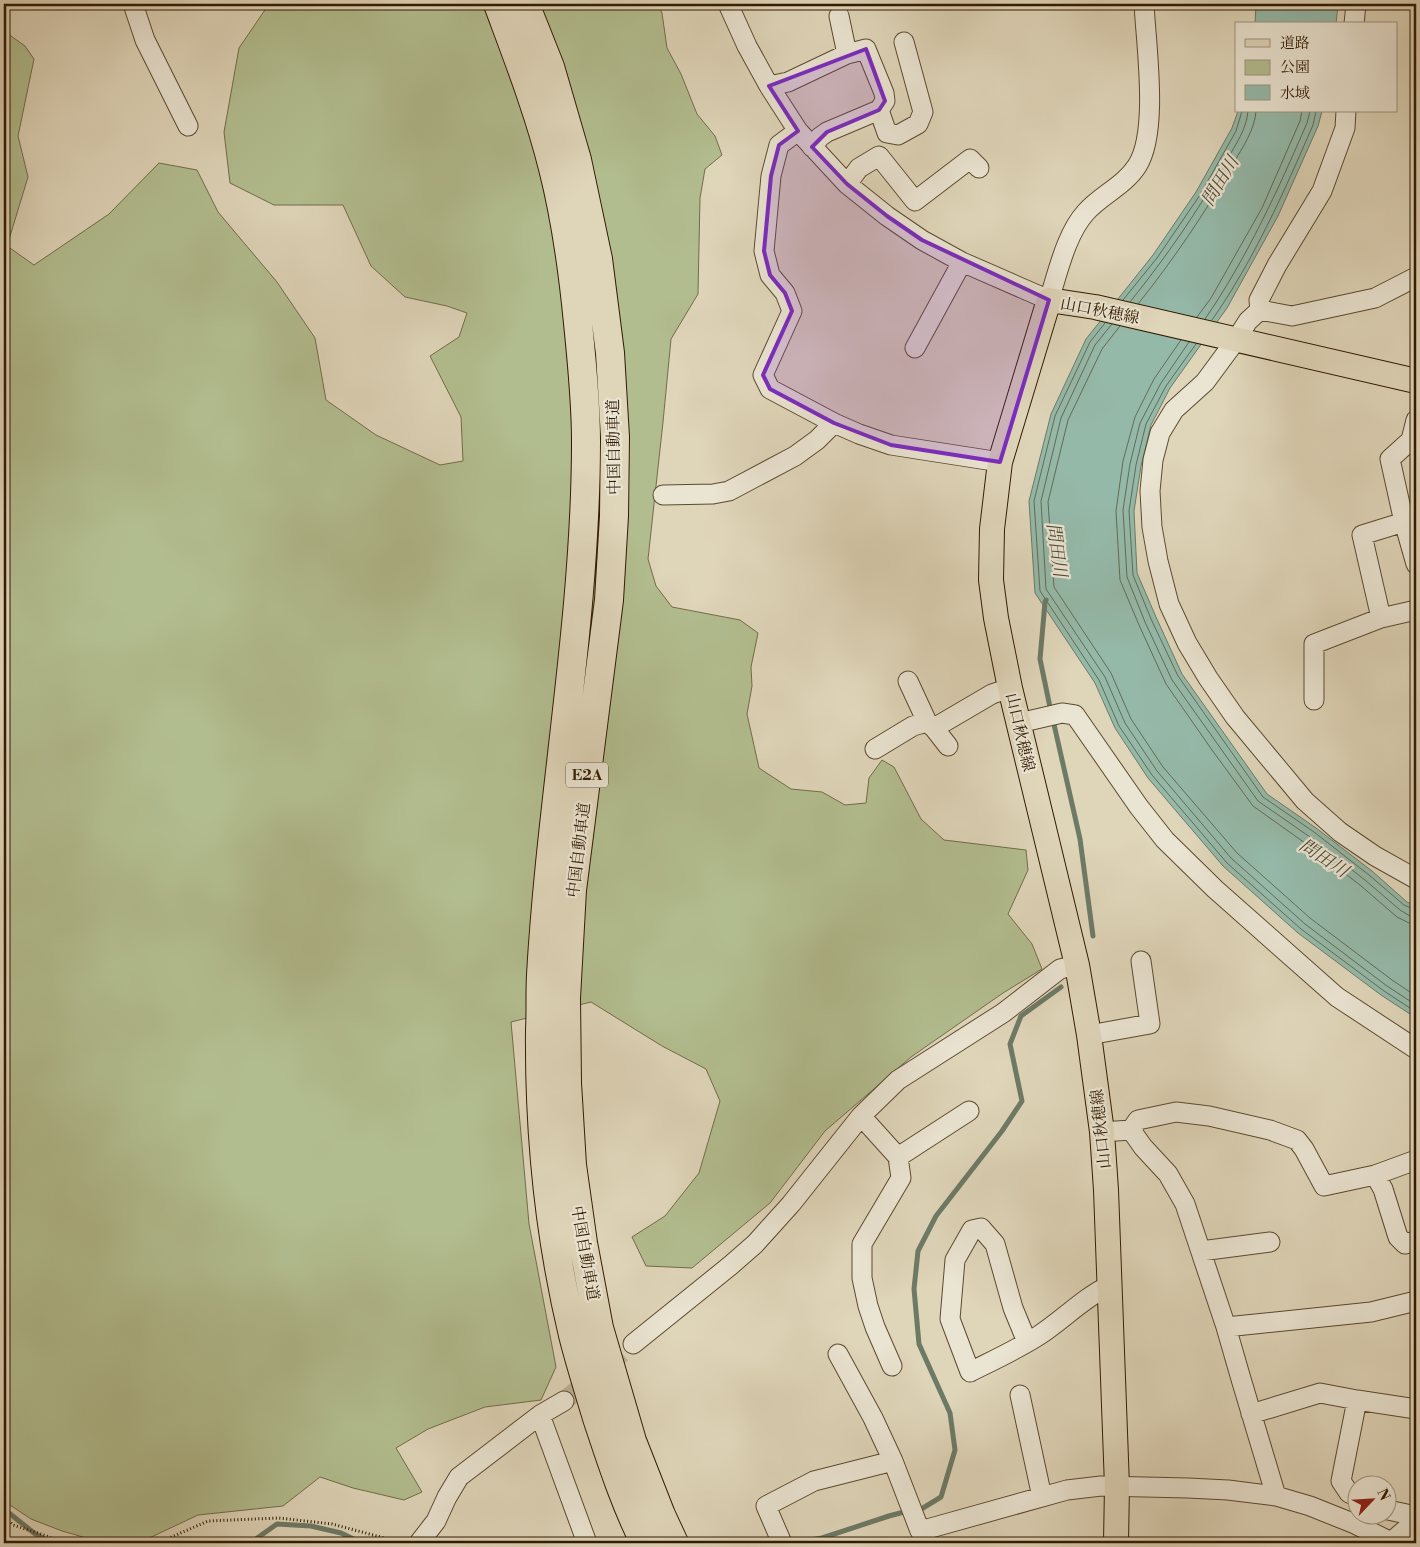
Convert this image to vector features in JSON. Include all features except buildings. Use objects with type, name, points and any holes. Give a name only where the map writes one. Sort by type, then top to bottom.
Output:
[{"type":"highway","name":"中国自動車道","points":[[498,4],[526,76],[553,168],[572,264],[581,352],[586,437],[585,514],[579,597],[550,865],[541,978],[540,1087],[545,1167],[556,1250],[573,1335],[607,1449],[645,1543]]},
{"type":"highway","name":"中国自動車道","points":[[525,4],[550,67],[574,151],[598,259],[610,353],[615,437],[614,516],[609,600],[572,900],[566,998],[567,1083],[572,1164],[583,1243],[600,1328],[632,1441],[660,1515],[674,1543]]},
{"type":"main road","name":"山口秋穂線","points":[[1116,1543],[1117,1486],[1110,1285],[1102,1132],[1089,1035],[1077,965],[1010,688],[996,618],[991,580],[992,529],[1000,462],[1049,300],[1095,307],[1416,381]]},
{"type":"street","points":[[133,4],[145,40],[188,126]]},
{"type":"street","points":[[728,4],[747,46],[769,86],[798,131],[847,184],[887,216],[922,240],[962,262],[1049,300],[1072,233],[1085,213],[1121,184],[1137,166],[1146,145],[1150,111],[1144,4]]},
{"type":"street","points":[[1354,22],[1356,4]]},
{"type":"street","points":[[839,16],[847,54]]},
{"type":"street","points":[[878,110],[888,133],[898,135],[918,124],[923,112],[904,42]]},
{"type":"street","points":[[769,86],[788,82],[847,54],[866,49],[884,93],[885,101],[878,110],[826,132],[812,147]]},
{"type":"street","points":[[1346,112],[1345,128],[1322,191],[1277,265],[1260,300],[1260,310],[1230,338],[1205,382],[1174,410],[1160,433],[1153,460],[1150,491],[1152,527],[1158,562],[1169,604],[1187,642],[1230,710],[1305,802],[1340,832],[1368,851],[1416,878]]},
{"type":"street","points":[[798,131],[779,145],[771,176],[764,251],[770,275],[785,293],[792,311],[763,374],[770,389],[834,423],[891,445],[1000,462]]},
{"type":"street","points":[[847,184],[859,168],[879,156],[915,201],[970,158]]},
{"type":"street","points":[[914,348],[962,262]]},
{"type":"street","points":[[1260,310],[1292,316],[1375,298],[1416,277]]},
{"type":"street","points":[[1416,420],[1411,440],[1390,459],[1404,522],[1416,564]]},
{"type":"street","points":[[663,495],[714,494],[728,491],[795,456],[817,440],[834,423]]},
{"type":"street","points":[[1381,618],[1362,535],[1404,522]]},
{"type":"street","points":[[1314,700],[1314,644],[1381,618],[1416,610]]},
{"type":"street","points":[[908,681],[931,725],[948,746]]},
{"type":"street","points":[[875,749],[914,726],[931,725],[992,694],[1010,688]]},
{"type":"street","points":[[1019,723],[1054,715],[1075,714],[1166,840],[1216,889],[1337,997],[1416,1049]]},
{"type":"street","points":[[1089,1035],[1150,1024],[1141,961]]},
{"type":"street","points":[[633,1344],[755,1244],[792,1204],[861,1116],[898,1080],[1003,1013],[1060,969],[1077,965]]},
{"type":"street","points":[[898,1157],[969,1111]]},
{"type":"street","points":[[1102,1132],[1130,1130],[1138,1120],[1176,1112],[1209,1116],[1270,1130],[1297,1140],[1324,1186],[1375,1174],[1416,1160]]},
{"type":"street","points":[[861,1116],[898,1157],[901,1178],[862,1244],[862,1278],[868,1306],[892,1366]]},
{"type":"street","points":[[1130,1130],[1168,1174],[1185,1204],[1226,1326],[1276,1496]]},
{"type":"street","points":[[1375,1174],[1383,1189],[1398,1237],[1405,1244],[1416,1241]]},
{"type":"street","points":[[1027,1342],[1013,1308],[995,1244],[981,1228],[972,1230],[955,1260],[950,1319],[970,1372],[1027,1342],[1038,1336],[1095,1292],[1110,1285]]},
{"type":"street","points":[[1201,1251],[1270,1242]]},
{"type":"street","points":[[1226,1326],[1371,1312],[1416,1302]]},
{"type":"street","points":[[838,1354],[873,1418],[893,1460],[921,1537],[1042,1497],[1092,1486],[1228,1490],[1276,1496],[1310,1506],[1355,1524],[1392,1543],[1405,1530],[1416,1530]]},
{"type":"street","points":[[1251,1414],[1320,1392],[1416,1409]]},
{"type":"street","points":[[1020,1396],[1042,1497]]},
{"type":"street","points":[[1348,1492],[1341,1481],[1357,1400]]},
{"type":"street","points":[[419,1543],[436,1521],[459,1477],[540,1415],[564,1401]]},
{"type":"street","points":[[540,1415],[587,1543]]},
{"type":"street","points":[[782,1543],[766,1506],[814,1480],[893,1460]]},
{"type":"street","points":[[1398,1512],[1416,1516]]},
{"type":"path","points":[[4,1515],[13,1525],[68,1543]]},
{"type":"path","points":[[158,1543],[208,1521],[279,1518],[332,1524],[403,1543]]},
{"type":"highlighted area","points":[[866,49],[885,101],[879,110],[827,132],[812,147],[847,184],[887,216],[922,240],[1049,300],[1000,462],[891,445],[834,423],[770,389],[763,375],[792,311],[785,293],[770,275],[764,251],[771,176],[779,145],[798,131],[769,86]]},
{"type":"green space","points":[[269,4],[658,4],[662,13],[667,48],[681,74],[697,114],[715,136],[722,155],[705,169],[700,198],[698,294],[671,339],[648,559],[656,586],[672,607],[740,620],[758,633],[751,667],[752,686],[747,714],[759,768],[791,789],[822,792],[845,805],[866,803],[869,778],[882,760],[894,767],[921,819],[944,840],[1026,850],[1028,870],[1008,914],[1032,944],[1042,969],[1003,993],[911,1057],[825,1131],[770,1203],[692,1268],[646,1266],[632,1237],[665,1216],[699,1173],[720,1101],[706,1069],[662,1046],[591,1002],[511,1022],[529,1224],[556,1367],[541,1400],[485,1407],[428,1429],[396,1448],[422,1492],[404,1500],[353,1488],[320,1477],[283,1506],[198,1515],[145,1540],[129,1543],[104,1543],[62,1531],[31,1519],[4,1501],[4,31],[25,46],[34,59],[18,136],[28,177],[7,246],[34,265],[109,214],[159,163],[197,170],[218,212],[277,282],[315,338],[326,400],[376,435],[440,465],[463,461],[461,417],[430,356],[459,337],[467,313],[447,306],[405,297],[371,266],[343,205],[274,205],[230,183],[224,132],[239,48]]},
{"type":"water","points":[[1256,4],[1338,4],[1336,22],[1255,22]]},
{"type":"water","name":"問田川","points":[[1238,112],[1322,112],[1318,126],[1278,216],[1227,308],[1170,388],[1151,425],[1141,466],[1134,511],[1137,573],[1182,674],[1267,794],[1316,828],[1372,871],[1407,902],[1416,906],[1416,1018],[1381,995],[1298,933],[1223,866],[1148,778],[1115,728],[1095,683],[1035,593],[1029,501],[1051,414],[1086,339],[1153,255],[1196,192],[1232,128]]},
{"type":"waterway","points":[[1046,600],[1040,659],[1051,712]]},
{"type":"waterway","points":[[1053,720],[1080,839],[1093,936]]},
{"type":"waterway","points":[[923,1508],[941,1497],[955,1450],[950,1413],[919,1344],[914,1289],[918,1251],[936,1216],[1002,1131],[1022,1101],[1010,1044],[1021,1016],[1061,987]]},
{"type":"waterway","points":[[4,1509],[34,1533],[51,1543]]},
{"type":"waterway","points":[[793,1543],[822,1538],[904,1512]]},
{"type":"waterway","points":[[250,1543],[277,1524],[311,1526],[341,1533],[362,1543]]},
{"type":"tunnel","points":[[564,1401],[633,1344]]}]
